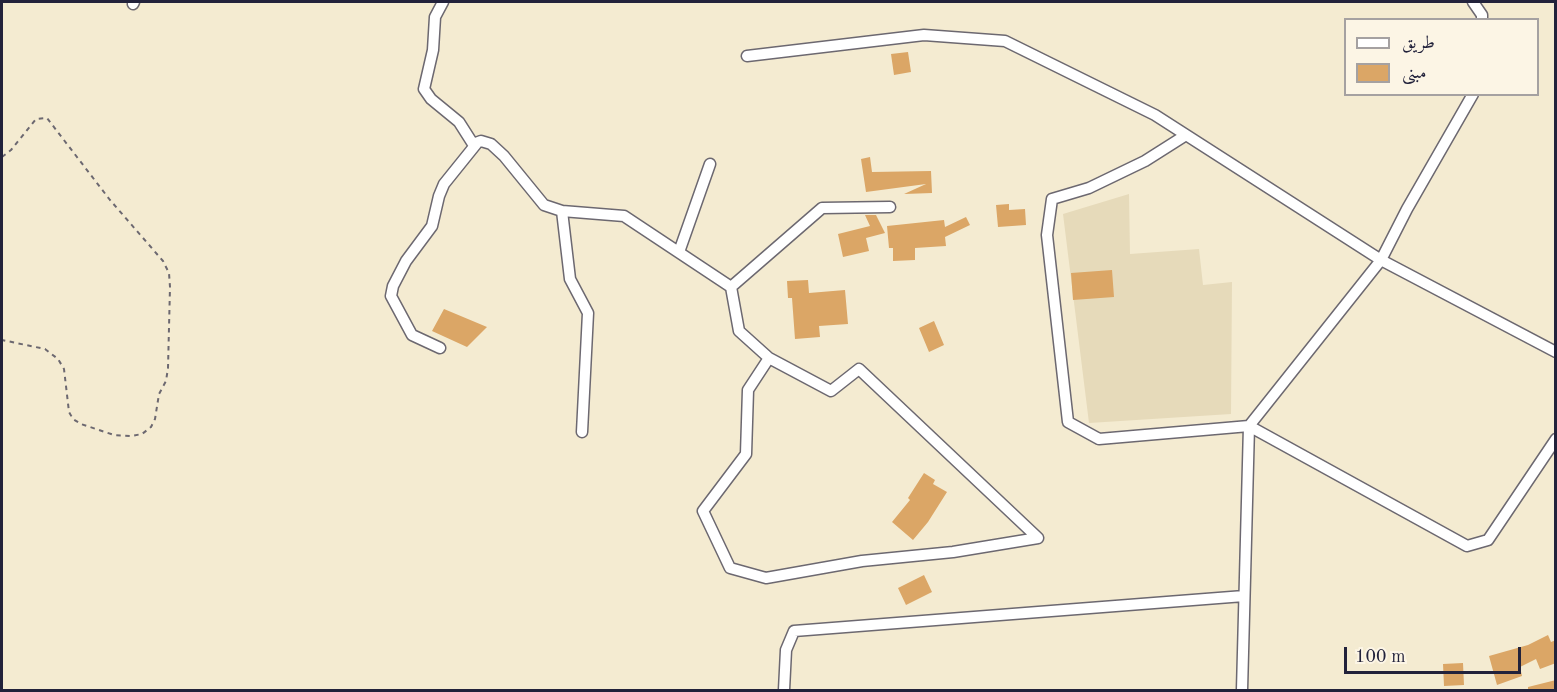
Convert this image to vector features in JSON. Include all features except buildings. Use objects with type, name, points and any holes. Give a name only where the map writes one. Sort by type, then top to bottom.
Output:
[{"type":"street","points":[[442,2],[435,16],[433,50],[424,89],[431,99],[459,122],[474,144],[481,141],[491,144],[504,156],[544,205],[562,211],[624,216],[731,288],[739,331],[770,358],[831,391],[859,369],[1038,538],[953,552],[862,561],[766,578],[730,568],[703,511],[746,454],[748,390],[770,358]]},
{"type":"street","points":[[1473,2],[1482,18]]},
{"type":"street","points":[[747,56],[924,35],[1005,41],[1155,115],[1382,260],[1556,352]]},
{"type":"street","points":[[1242,690],[1249,426],[1382,260],[1407,209],[1472,96]]},
{"type":"street","points":[[1186,135],[1145,161],[1089,188],[1052,199],[1047,235],[1068,422],[1099,439],[1249,426],[1467,546],[1488,540],[1556,440]]},
{"type":"street","points":[[440,348],[411,334],[391,296],[393,286],[406,261],[432,226],[444,184],[477,143]]},
{"type":"street","points":[[679,252],[710,164]]},
{"type":"street","points":[[731,288],[822,208],[890,207]]},
{"type":"street","points":[[562,211],[570,279],[588,312],[582,432]]},
{"type":"street","points":[[784,690],[786,650],[794,631],[1244,596]]},
{"type":"path","points":[[2,157],[11,150],[36,119],[47,118],[110,200],[163,261],[169,273],[170,287],[168,368],[151,427],[142,434],[131,436],[114,435],[81,424],[73,419],[69,412],[64,369],[58,359],[45,349],[2,340]]},
{"type":"shaded area","points":[[1129,194],[1130,254],[1199,249],[1203,285],[1232,282],[1231,414],[1089,423],[1063,214]]}]
